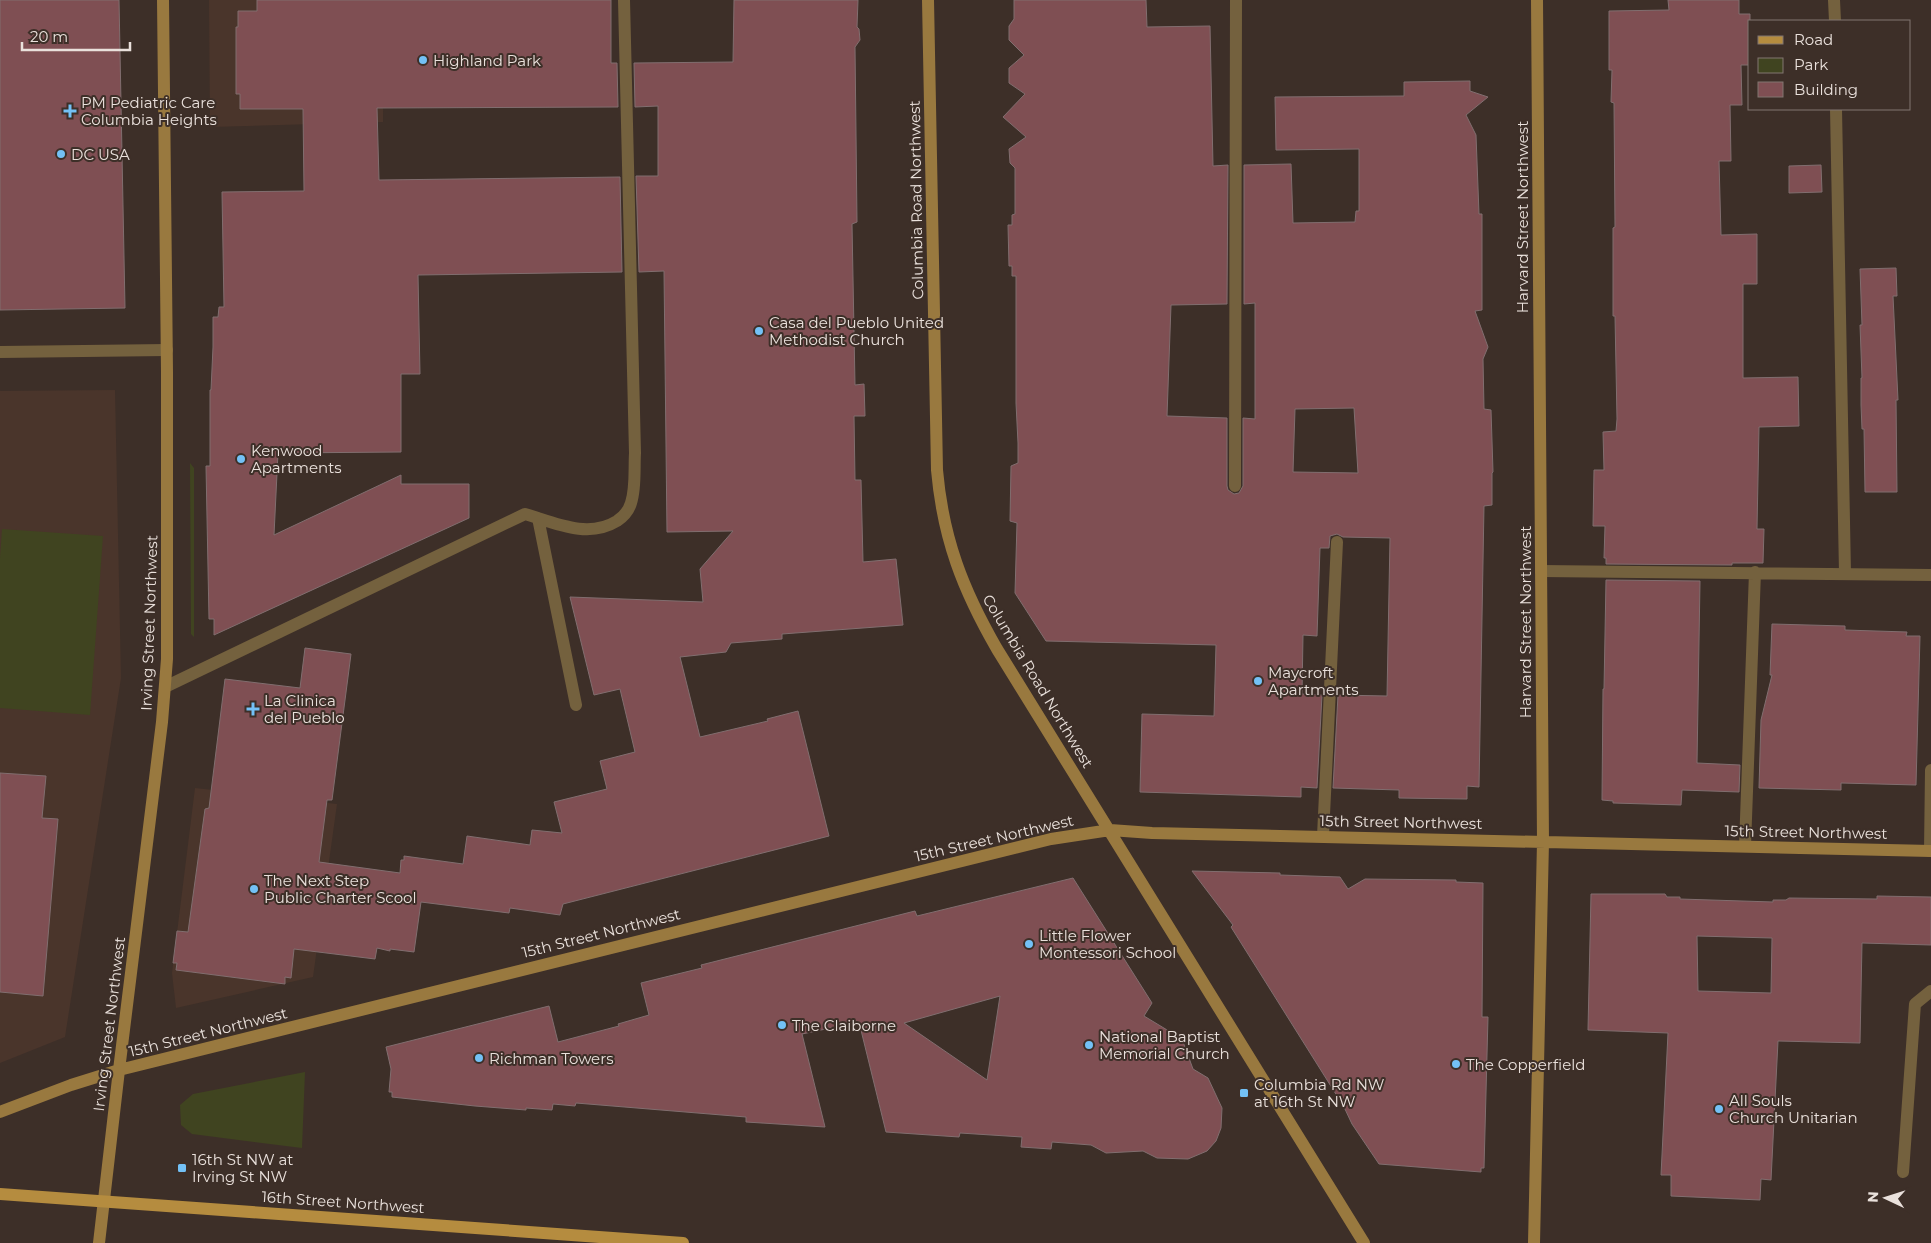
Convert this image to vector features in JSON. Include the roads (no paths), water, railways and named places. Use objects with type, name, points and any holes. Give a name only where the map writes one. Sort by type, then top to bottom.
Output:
[{"type":"main road","name":"Irving Street Northwest","points":[[99,1243],[118,1070],[165,687],[168,616],[163,0]]},
{"type":"main road","name":"Columbia Road Northwest","points":[[928,0],[937,470],[944,517],[956,563],[978,616],[997,649],[1364,1243]]},
{"type":"main road","name":"Harvard Street Northwest","points":[[1534,1243],[1543,842],[1537,0]]},
{"type":"main road","name":"15th Street Northwest","points":[[0,1112],[71,1085],[118,1070],[1042,841],[1110,830],[1152,833],[1930,851]]},
{"type":"main road","name":"16th Street Northwest","points":[[0,1194],[683,1243]]},
{"type":"street","points":[[165,687],[525,514],[577,529],[595,530],[609,526],[622,518],[630,504],[634,488],[635,454],[624,0]]},
{"type":"street","points":[[1235,486],[1236,0]]},
{"type":"street","points":[[1834,0],[1835,20]]},
{"type":"street","points":[[1836,110],[1845,573]]},
{"type":"street","points":[[0,352],[166,350]]},
{"type":"street","points":[[538,518],[576,705]]},
{"type":"street","points":[[1323,836],[1337,542]]},
{"type":"street","points":[[1541,570],[1931,575]]},
{"type":"street","points":[[1745,846],[1755,572]]},
{"type":"street","points":[[1930,851],[1931,770]]},
{"type":"street","points":[[1903,1172],[1915,1004],[1931,991]]},
{"type":"place","name":"Highland Park","points":[[423,60]]},
{"type":"place","name":"PM Pediatric Care Columbia Heights","points":[[70,111]]},
{"type":"place","name":"DC USA","points":[[61,154]]},
{"type":"place","name":"Casa del Pueblo United Methodist Church","points":[[759,331]]},
{"type":"place","name":"Kenwood Apartments","points":[[241,459]]},
{"type":"place","name":"Maycroft Apartments","points":[[1258,681]]},
{"type":"place","name":"La Clinica del Pueblo","points":[[253,709]]},
{"type":"place","name":"The Next Step Public Charter Scool","points":[[254,889]]},
{"type":"place","name":"Little Flower Montessori School","points":[[1029,944]]},
{"type":"place","name":"The Claiborne","points":[[782,1025]]},
{"type":"place","name":"National Baptist Memorial Church","points":[[1089,1045]]},
{"type":"place","name":"Richman Towers","points":[[479,1058]]},
{"type":"place","name":"The Copperfield","points":[[1456,1064]]},
{"type":"place","name":"Columbia Rd NW at 16th St NW","points":[[1244,1093]]},
{"type":"place","name":"All Souls Church Unitarian","points":[[1719,1109]]},
{"type":"place","name":"16th St NW at Irving St NW","points":[[182,1168]]}]
